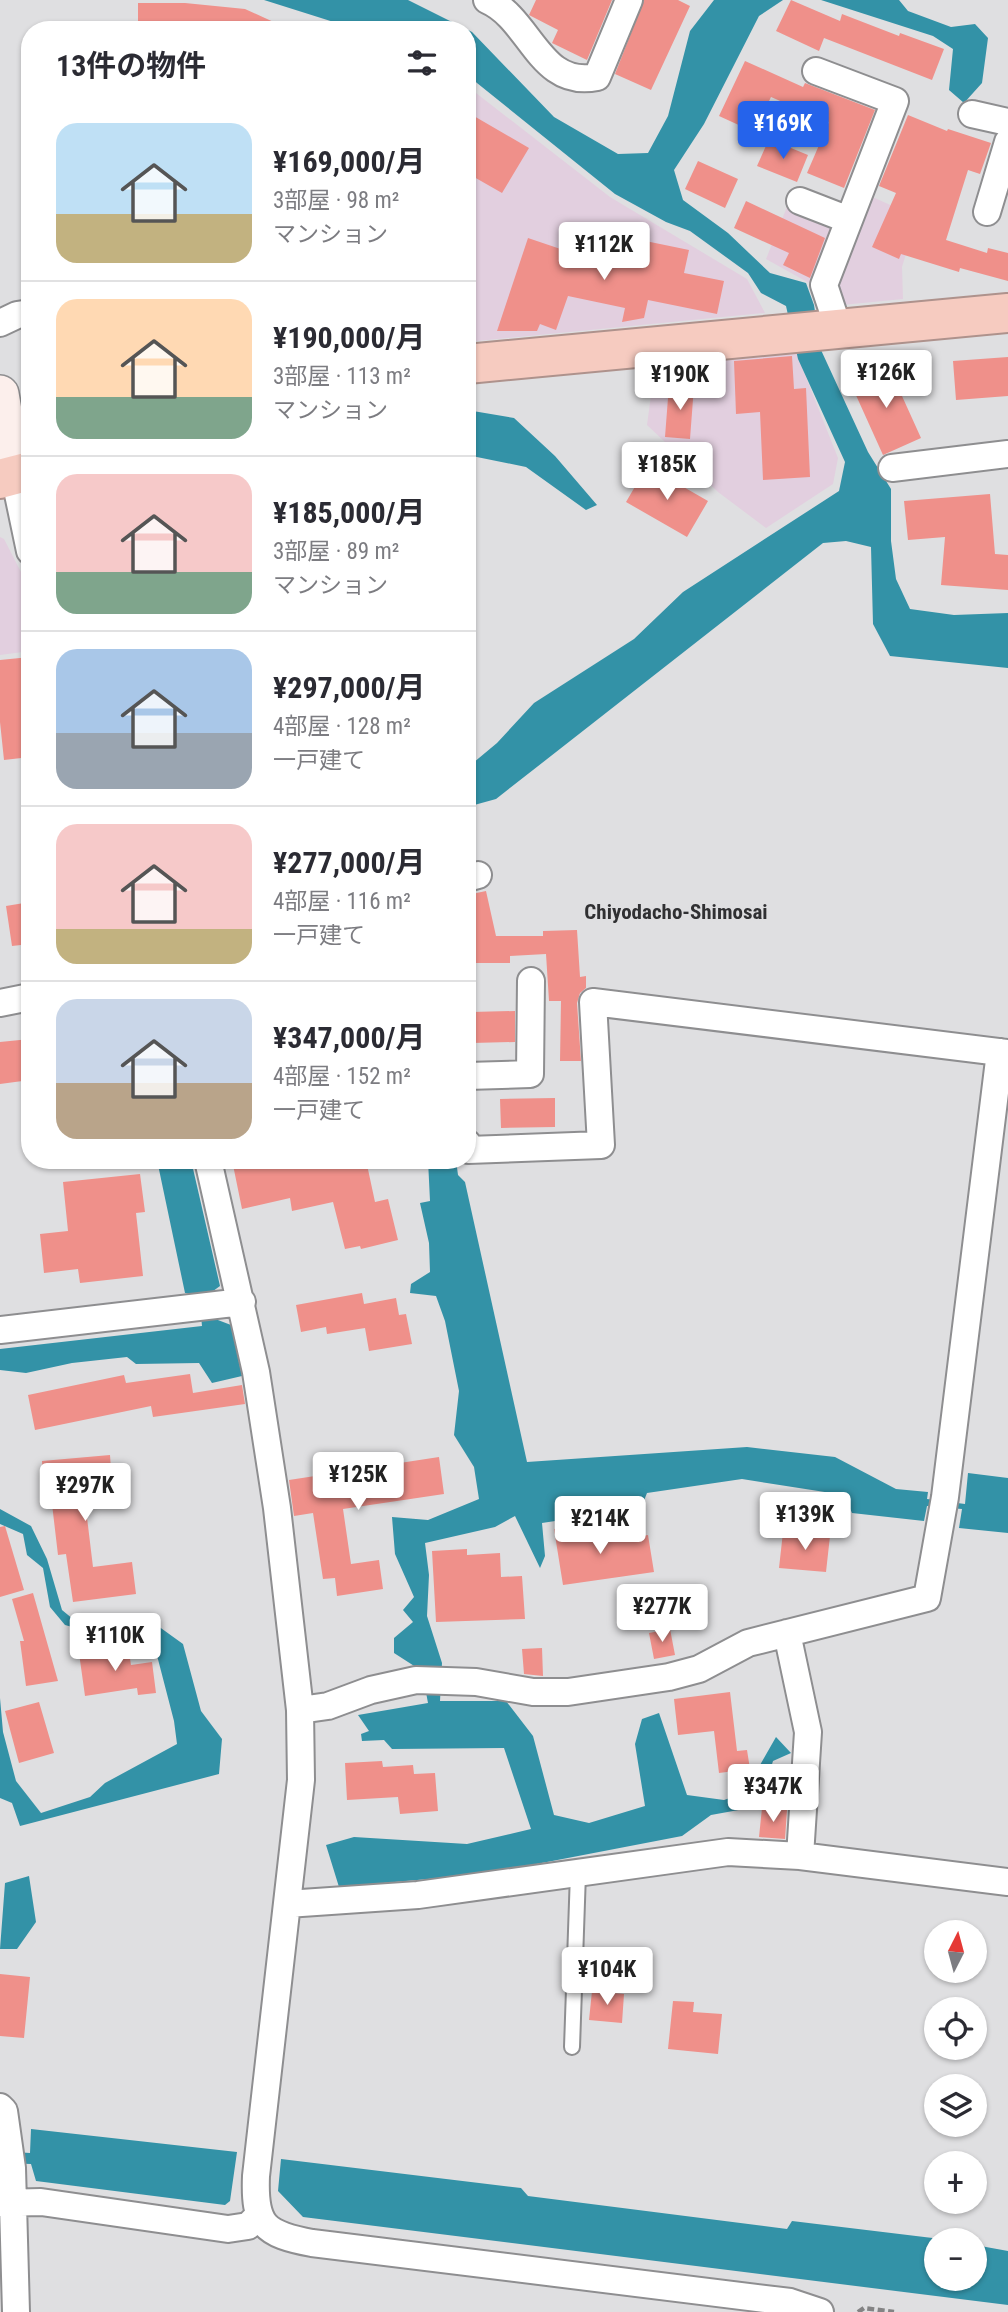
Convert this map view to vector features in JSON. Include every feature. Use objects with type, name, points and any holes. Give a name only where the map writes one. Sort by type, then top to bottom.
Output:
[{"type":"highway","points":[[476,363],[1008,313]]},
{"type":"street","points":[[487,0],[501,6],[550,66],[578,80],[597,76],[629,0]]},
{"type":"street","points":[[816,71],[895,100],[824,285],[831,328]]},
{"type":"street","points":[[972,114],[1008,122]]},
{"type":"street","points":[[987,212],[1008,142]]},
{"type":"street","points":[[800,201],[849,220]]},
{"type":"street","points":[[0,323],[21,314]]},
{"type":"street","points":[[0,394],[21,505]]},
{"type":"street","points":[[892,468],[1008,454]]},
{"type":"street","points":[[476,1076],[530,1074],[531,981]]},
{"type":"street","points":[[0,1003],[21,1000]]},
{"type":"street","points":[[300,1710],[328,1706],[371,1690],[416,1680],[443,1679],[533,1692],[568,1692],[669,1677],[699,1669],[748,1643],[927,1598],[944,1505],[1004,1053],[593,1002],[601,1145],[476,1150]]},
{"type":"street","points":[[210,1169],[242,1302],[277,1508],[300,1710],[301,1780],[256,2176],[256,2206],[259,2215],[267,2228],[283,2238],[312,2244],[790,2302],[820,2312]]},
{"type":"street","points":[[0,1329],[242,1302]]},
{"type":"street","points":[[787,1633],[808,1732],[800,1856]]},
{"type":"street","points":[[287,1904],[418,1895],[728,1852],[800,1856],[1008,1882]]},
{"type":"street","points":[[0,2107],[4,2111],[11,2158],[7,2203],[16,2312]]},
{"type":"street","points":[[7,2203],[41,2202],[228,2229],[248,2226],[259,2215]]},
{"type":"lane","points":[[572,2047],[578,1873]]},
{"type":"path","points":[[858,2312],[864,2308],[894,2312]]},
{"type":"shaded area","points":[[476,93],[610,197],[747,279],[765,313],[476,341]]},
{"type":"shaded area","points":[[868,195],[917,217],[902,267],[903,299],[822,307],[809,283],[766,259],[789,202],[854,229]]},
{"type":"shaded area","points":[[794,347],[838,458],[833,484],[766,528],[718,492],[647,425],[656,358]]},
{"type":"shaded area","points":[[0,537],[4,539],[21,572],[21,652],[0,655]]},
{"type":"water","points":[[264,0],[408,0],[450,21],[330,21]]},
{"type":"water","points":[[714,0],[783,0],[759,16],[704,124],[674,170],[683,200],[728,233],[770,273],[806,283],[814,305],[821,350],[868,452],[891,489],[891,541],[896,579],[910,609],[954,615],[1008,613],[1008,668],[890,656],[873,624],[871,547],[846,541],[823,543],[496,799],[476,805],[476,760],[497,743],[534,703],[634,639],[683,592],[839,491],[845,462],[798,359],[786,306],[761,293],[748,273],[690,231],[666,222],[615,194],[477,83],[476,36],[554,117],[618,154],[648,153],[668,116],[690,31]]},
{"type":"water","points":[[821,0],[899,0],[908,11],[951,27],[975,24],[988,38],[982,83],[964,103],[949,90],[953,49],[933,36]]},
{"type":"water","points":[[476,412],[514,418],[555,456],[597,505],[586,510],[526,467],[476,457]]},
{"type":"water","points":[[159,1169],[193,1169],[220,1286],[209,1294],[210,1317],[231,1325],[242,1376],[212,1383],[199,1363],[136,1364],[127,1357],[72,1363],[26,1373],[0,1370],[0,1349],[202,1326],[199,1295],[185,1293]]},
{"type":"water","points":[[428,1169],[457,1169],[458,1175],[465,1182],[527,1462],[747,1447],[835,1457],[896,1489],[928,1492],[927,1499],[965,1504],[968,1473],[1008,1478],[1008,1533],[959,1528],[962,1509],[927,1506],[924,1521],[852,1513],[844,1495],[742,1479],[647,1493],[641,1508],[542,1523],[545,1556],[540,1568],[515,1516],[495,1527],[425,1543],[429,1575],[427,1616],[442,1663],[440,1701],[506,1701],[533,1736],[554,1815],[589,1823],[645,1806],[635,1744],[642,1719],[659,1713],[687,1795],[724,1800],[744,1793],[776,1737],[791,1753],[773,1761],[764,1791],[744,1809],[711,1815],[682,1836],[484,1874],[339,1887],[326,1845],[354,1837],[467,1844],[531,1829],[504,1748],[392,1749],[384,1740],[362,1741],[361,1734],[369,1731],[358,1715],[428,1703],[422,1671],[394,1653],[394,1638],[413,1622],[403,1610],[414,1597],[395,1554],[392,1517],[428,1520],[479,1499],[474,1467],[454,1435],[459,1391],[445,1321],[436,1296],[410,1293],[411,1284],[430,1272],[429,1243],[420,1203],[430,1201]]},
{"type":"water","points":[[0,1509],[31,1526],[47,1559],[62,1610],[79,1624],[125,1621],[158,1626],[183,1644],[201,1711],[222,1739],[219,1774],[20,1826],[12,1803],[0,1798],[0,1698],[3,1732],[16,1781],[41,1813],[90,1797],[105,1783],[177,1744],[174,1721],[153,1640],[127,1631],[101,1635],[65,1625],[50,1607],[43,1568],[27,1555],[23,1534],[0,1524]]},
{"type":"water","points":[[29,1876],[36,1922],[17,1949],[0,1949],[5,1883]]},
{"type":"water","points":[[31,2129],[237,2152],[230,2201],[225,2205],[36,2181],[31,2164],[0,2163],[0,2151],[30,2153]]},
{"type":"water","points":[[281,2159],[521,2188],[528,2196],[787,2229],[792,2221],[924,2237],[924,2291],[987,2291],[987,2247],[1008,2251],[1008,2305],[303,2217],[278,2191]]},
{"type":"building","points":[[536,0],[612,0],[587,60],[552,43],[558,30],[529,15]]},
{"type":"building","points":[[644,0],[678,0],[690,6],[651,90],[615,74]]},
{"type":"building","points":[[791,0],[840,21],[842,14],[899,36],[900,33],[944,49],[932,80],[824,38],[819,51],[776,31]]},
{"type":"building","points":[[138,3],[185,3],[245,9],[271,21],[138,21]]},
{"type":"building","points":[[745,61],[803,87],[805,83],[875,110],[844,188],[807,173],[829,122],[771,97],[754,132],[719,116]]},
{"type":"building","points":[[908,115],[947,131],[948,129],[991,143],[980,174],[968,170],[946,240],[987,253],[988,248],[1008,253],[1008,281],[960,268],[959,272],[901,254],[899,259],[872,247],[896,193],[879,186]]},
{"type":"building","points":[[476,117],[529,148],[502,193],[476,178]]},
{"type":"building","points":[[769,139],[808,155],[797,182],[757,166]]},
{"type":"building","points":[[698,161],[738,179],[725,208],[685,189]]},
{"type":"building","points":[[746,201],[825,238],[810,278],[783,265],[789,253],[734,228]]},
{"type":"building","points":[[602,232],[689,250],[684,273],[724,281],[717,314],[648,300],[644,318],[622,322],[625,308],[568,296],[556,330],[540,324],[537,331],[497,331],[528,238],[596,261]]},
{"type":"building","points":[[792,356],[794,389],[806,388],[810,477],[763,480],[760,412],[736,414],[734,361]]},
{"type":"building","points":[[1008,357],[1008,396],[956,400],[953,361]]},
{"type":"building","points":[[888,365],[921,438],[883,455],[850,382]]},
{"type":"building","points":[[669,385],[694,386],[690,439],[665,437]]},
{"type":"building","points":[[647,466],[708,501],[687,537],[626,502]]},
{"type":"building","points":[[990,494],[995,554],[1008,555],[1008,590],[941,585],[945,537],[908,540],[904,501]]},
{"type":"building","points":[[21,658],[21,758],[4,760],[0,722],[0,660]]},
{"type":"building","points":[[486,891],[496,936],[543,936],[543,931],[577,930],[580,977],[586,976],[586,988],[580,993],[577,1003],[581,1061],[560,1061],[561,1001],[549,1001],[546,954],[510,956],[510,963],[476,963],[476,893]]},
{"type":"building","points":[[21,904],[21,945],[12,946],[6,906]]},
{"type":"building","points":[[515,1011],[515,1042],[476,1043],[476,1012]]},
{"type":"building","points":[[21,1040],[21,1081],[0,1084],[0,1042]]},
{"type":"building","points":[[555,1098],[555,1127],[501,1128],[500,1099]]},
{"type":"building","points":[[234,1169],[368,1169],[375,1202],[388,1199],[398,1240],[361,1249],[360,1246],[345,1249],[333,1202],[292,1211],[290,1198],[242,1209]]},
{"type":"building","points":[[140,1174],[145,1212],[136,1213],[143,1276],[80,1283],[78,1269],[44,1273],[40,1234],[68,1231],[63,1182]]},
{"type":"building","points":[[362,1293],[364,1304],[396,1298],[399,1315],[406,1314],[412,1344],[369,1351],[365,1328],[327,1334],[326,1327],[301,1332],[296,1305]]},
{"type":"building","points":[[190,1374],[193,1393],[242,1385],[245,1404],[153,1417],[151,1406],[35,1430],[28,1395],[124,1375],[126,1383]]},
{"type":"building","points":[[110,1455],[111,1469],[127,1468],[129,1493],[101,1495],[102,1500],[85,1501],[93,1567],[132,1562],[136,1594],[73,1602],[66,1554],[58,1555],[52,1504],[45,1505],[42,1461]]},
{"type":"building","points":[[439,1457],[444,1494],[343,1509],[351,1564],[379,1560],[383,1589],[337,1596],[335,1578],[323,1579],[313,1513],[294,1516],[289,1480]]},
{"type":"building","points":[[580,1524],[581,1535],[610,1530],[612,1541],[648,1535],[654,1572],[563,1585],[554,1529]]},
{"type":"building","points":[[5,1526],[24,1590],[0,1597],[0,1527]]},
{"type":"building","points":[[783,1532],[830,1536],[826,1572],[779,1568]]},
{"type":"building","points":[[467,1549],[467,1555],[500,1553],[501,1577],[522,1576],[525,1619],[436,1622],[432,1551]]},
{"type":"building","points":[[33,1593],[58,1681],[26,1686],[20,1641],[24,1641],[12,1599]]},
{"type":"building","points":[[670,1629],[675,1655],[654,1659],[649,1633]]},
{"type":"building","points":[[128,1646],[131,1665],[152,1662],[156,1693],[138,1695],[137,1688],[85,1696],[79,1653]]},
{"type":"building","points":[[542,1648],[543,1676],[524,1674],[522,1649]]},
{"type":"building","points":[[730,1692],[737,1751],[747,1750],[750,1769],[719,1773],[714,1731],[678,1735],[674,1699]]},
{"type":"building","points":[[39,1702],[54,1753],[19,1763],[5,1711]]},
{"type":"building","points":[[382,1761],[383,1767],[413,1765],[414,1774],[435,1773],[438,1811],[400,1814],[398,1797],[347,1800],[345,1763]]},
{"type":"building","points":[[762,1808],[787,1810],[785,1839],[759,1837]]},
{"type":"building","points":[[0,1974],[30,1977],[24,2038],[0,2036]]},
{"type":"building","points":[[592,1991],[624,1994],[622,2023],[589,2020]]},
{"type":"building","points":[[673,2001],[694,2002],[693,2012],[722,2014],[718,2054],[668,2049]]},
{"type":"district","name":"Chiyodacho-Shimosai","points":[[676,912]]}]
